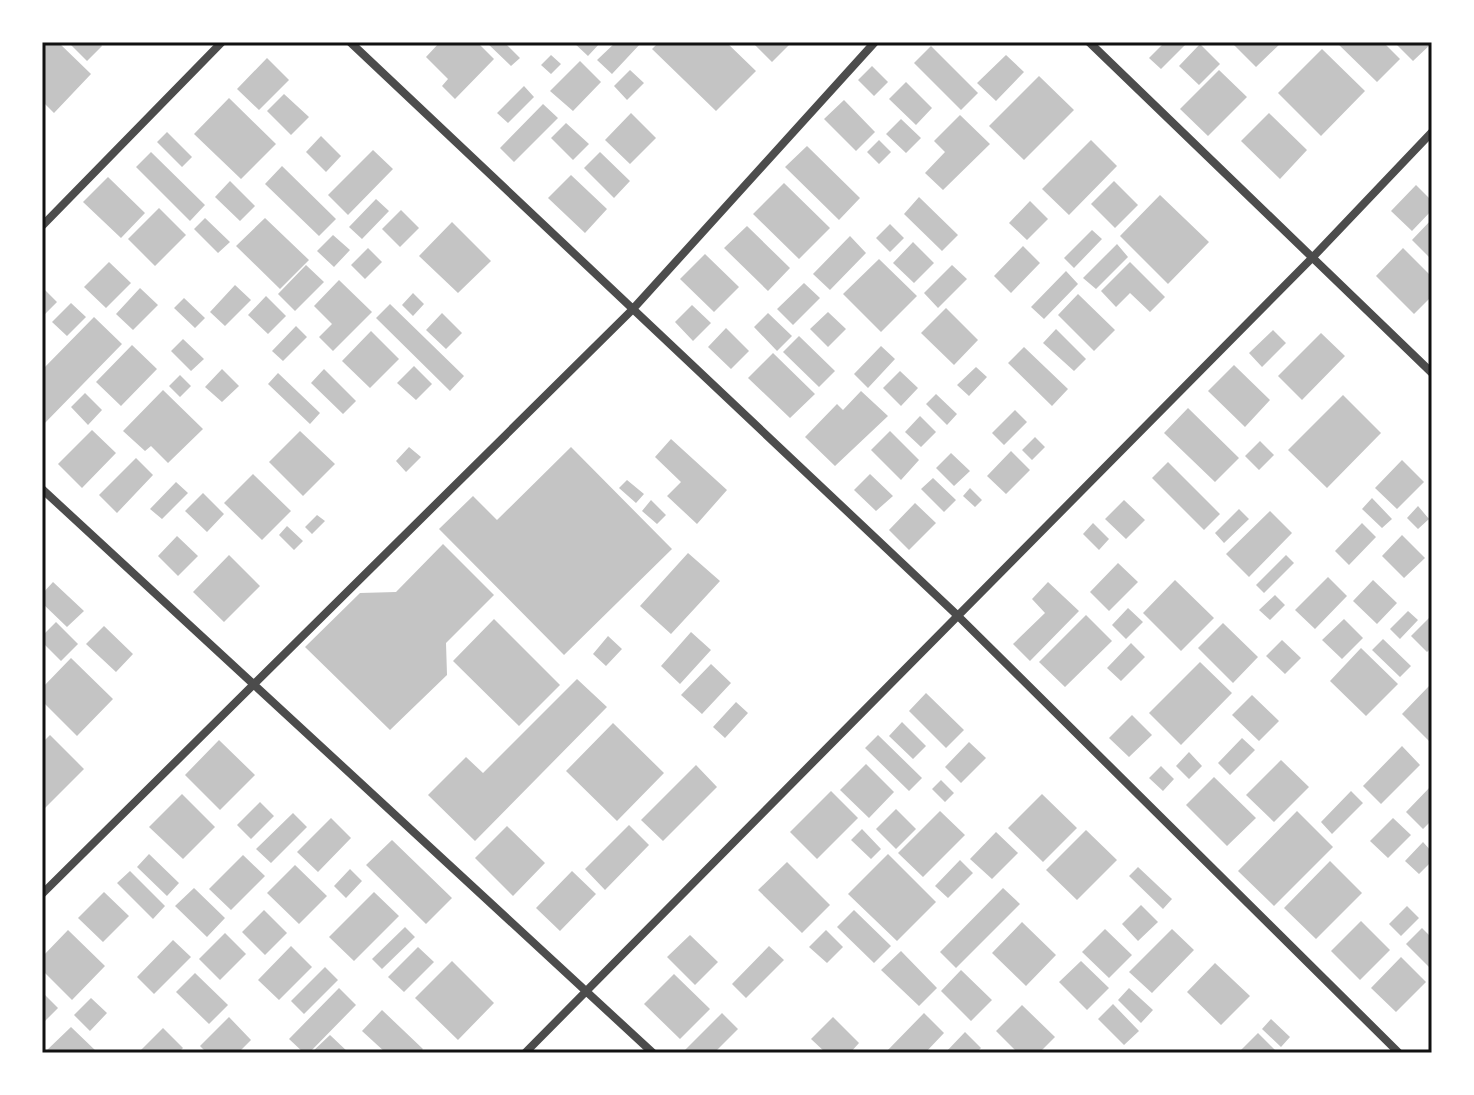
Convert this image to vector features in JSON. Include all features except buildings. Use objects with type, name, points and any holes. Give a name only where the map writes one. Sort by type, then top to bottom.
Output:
[{"type":"street","points":[[42,226],[222,42]]},
{"type":"street","points":[[350,42],[957,615],[1399,1053]]},
{"type":"street","points":[[42,894],[632,310],[875,42]]},
{"type":"street","points":[[1089,42],[1432,373]]},
{"type":"street","points":[[525,1053],[1312,258],[1432,132]]},
{"type":"street","points":[[42,489],[653,1053]]}]
